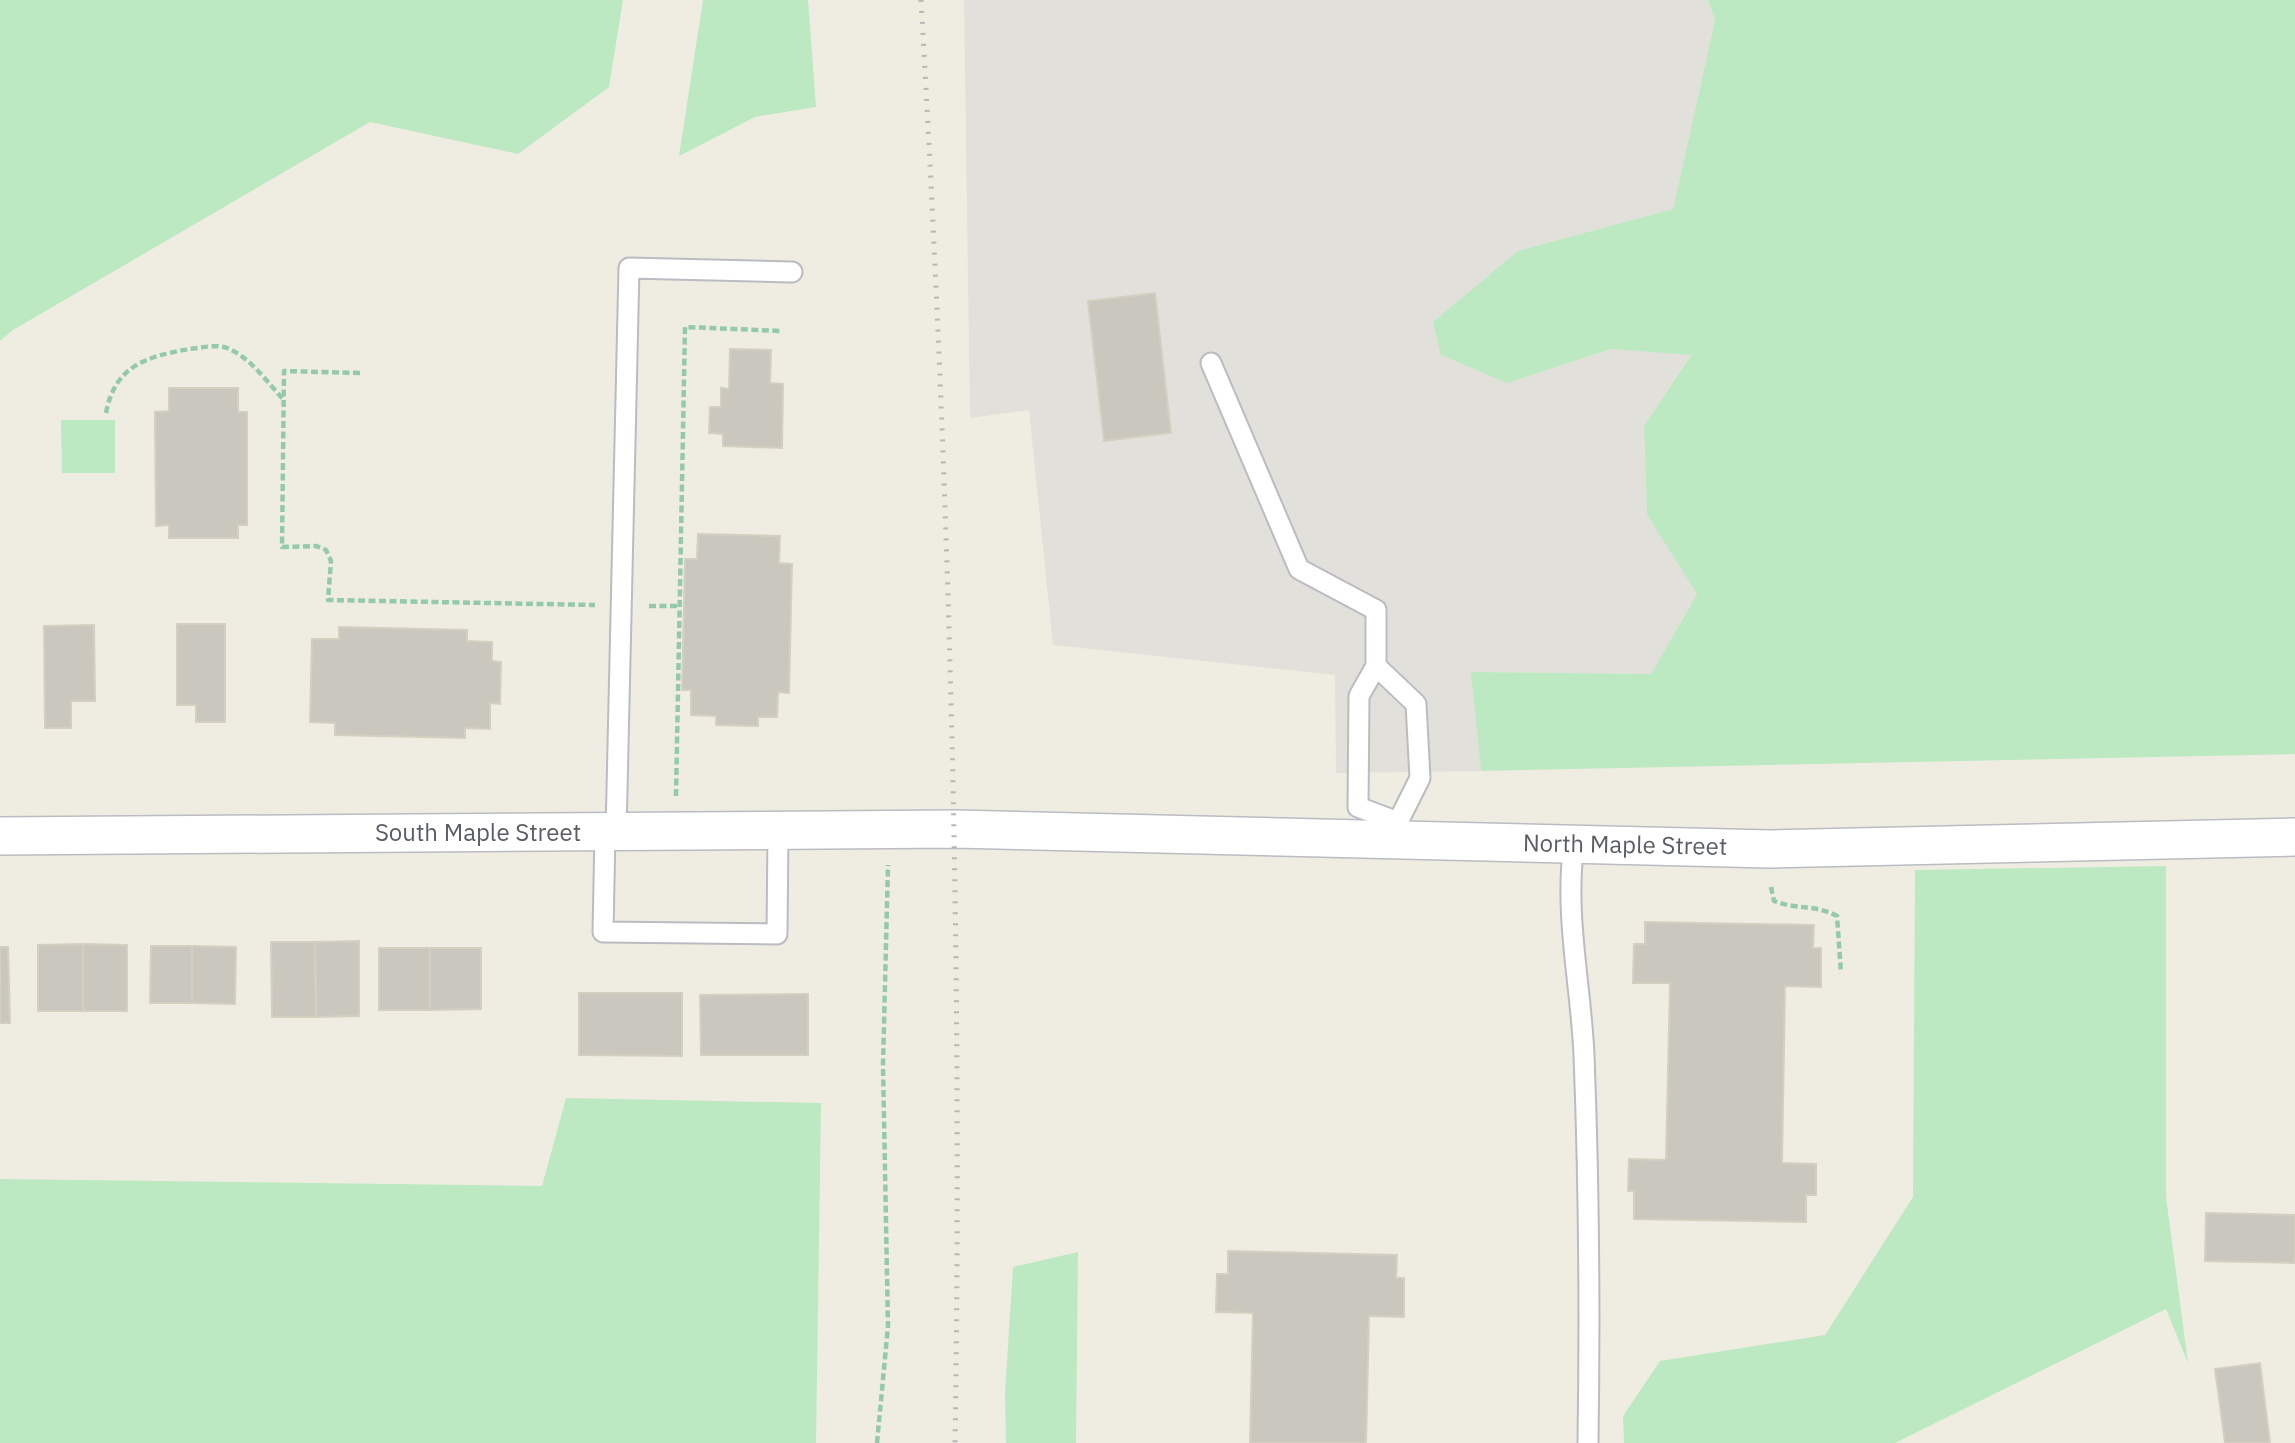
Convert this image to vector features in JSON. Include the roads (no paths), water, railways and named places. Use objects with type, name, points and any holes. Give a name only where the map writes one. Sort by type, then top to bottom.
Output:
[{"type":"street","name":"South Maple Street","points":[[0,836],[610,833],[955,828]]},
{"type":"street","name":"North Maple Street","points":[[955,828],[1398,831],[1574,844],[1770,849],[2295,837]]},
{"type":"lane","points":[[778,831],[777,933],[603,932],[622,605],[629,268],[792,272]]},
{"type":"lane","points":[[1211,363],[1299,569],[1376,610],[1376,666],[1359,696],[1358,807],[1398,831],[1420,778],[1416,704],[1376,666]]},
{"type":"lane","points":[[1574,844],[1569,904],[1581,1002],[1591,1269],[1587,1443]]},
{"type":"railway","points":[[921,0],[939,360],[952,721],[957,1082],[955,1443]]}]
